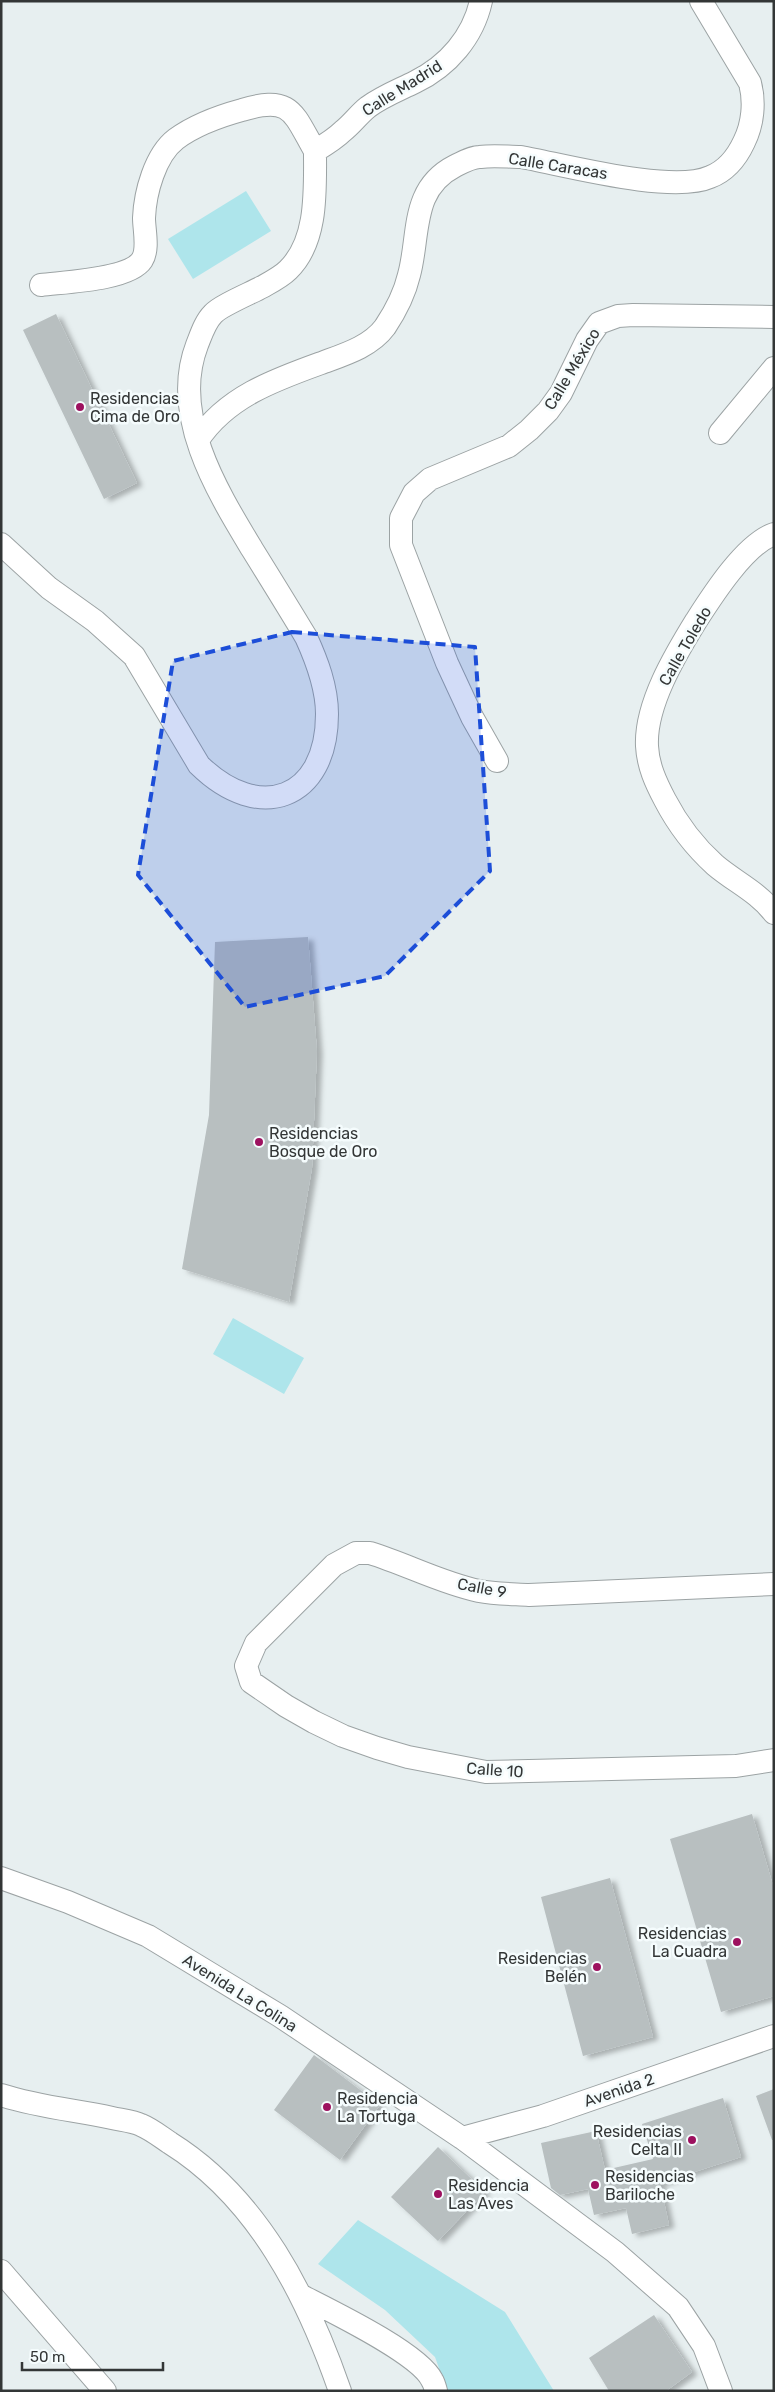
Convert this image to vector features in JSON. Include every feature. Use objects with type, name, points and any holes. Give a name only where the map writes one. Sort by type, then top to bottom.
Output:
[{"type":"street","name":"Calle Madrid","points":[[315,151],[342,132],[366,108],[392,92],[438,69],[456,52],[467,36],[478,13],[481,1]]},
{"type":"street","name":"Calle Caracas","points":[[198,440],[207,427],[221,414],[260,386],[362,347],[375,338],[392,314],[409,275],[414,232],[424,198],[446,171],[478,157],[492,156],[522,158],[663,182],[696,182],[710,178],[723,170],[732,161],[747,136],[753,96],[750,82],[701,1]]},
{"type":"street","points":[[1,544],[49,588],[95,621],[134,656],[199,765],[213,779],[244,796],[260,798],[276,797],[292,792],[309,774],[321,750],[327,715],[322,680],[306,636],[218,493],[198,440],[189,378],[193,356],[213,314],[288,270],[302,249],[311,224],[315,186],[315,151],[290,110],[277,104],[259,105],[216,118],[175,140],[163,155],[154,172],[144,217],[145,247],[142,260],[130,269],[104,277],[41,285]]},
{"type":"street","name":"Calle México","points":[[497,761],[472,717],[447,663],[401,545],[401,518],[414,493],[430,479],[509,446],[529,430],[548,411],[561,393],[587,340],[599,323],[626,315],[774,317]]},
{"type":"street","points":[[720,434],[774,368]]},
{"type":"street","name":"Calle Toledo","points":[[774,534],[752,548],[734,569],[705,607],[680,648],[654,705],[647,745],[650,766],[678,826],[716,866],[764,901],[774,913]]},
{"type":"street","name":"Calle 9","points":[[246,1666],[256,1643],[334,1565],[356,1553],[370,1553],[457,1585],[480,1591],[504,1594],[529,1595],[774,1584]]},
{"type":"street","name":"Calle 10","points":[[246,1666],[251,1682],[286,1706],[343,1736],[408,1757],[462,1768],[486,1772],[545,1772],[736,1766],[774,1760]]},
{"type":"street","name":"Avenida La Colina","points":[[1,1878],[76,1905],[148,1936],[280,2016],[462,2138],[615,2252],[664,2294],[678,2308],[704,2346],[720,2391]]},
{"type":"street","name":"Avenida 2","points":[[462,2138],[543,2116],[774,2036]]},
{"type":"street","points":[[1,2095],[41,2106],[79,2110],[141,2125],[194,2158],[232,2193],[256,2222],[300,2295],[325,2347],[340,2391]]},
{"type":"street","points":[[1,2271],[106,2391]]},
{"type":"street","points":[[300,2295],[367,2330],[416,2362],[432,2379],[436,2391]]},
{"type":"highlighted area","points":[[292,632],[475,647],[490,871],[385,976],[245,1007],[138,875],[173,661]]},
{"type":"shaded area","points":[[246,191],[271,231],[193,279],[168,239]]},
{"type":"shaded area","points":[[233,1318],[304,1358],[284,1394],[213,1354]]},
{"type":"shaded area","points":[[358,2220],[505,2312],[554,2391],[447,2391],[435,2357],[385,2310],[318,2264]]},
{"type":"building","name":"Residencias Cima de Oro","points":[[56,314],[137,483],[104,499],[23,330]]},
{"type":"building","name":"Residencias Bosque de Oro","points":[[308,937],[317,1051],[312,1168],[289,1302],[182,1269],[209,1115],[215,942]]},
{"type":"building","name":"Residencias La Cuadra","points":[[752,1814],[774,1889],[774,1996],[721,2012],[670,1839]]},
{"type":"building","name":"Residencias Belén","points":[[610,1878],[653,2037],[583,2056],[541,1897]]},
{"type":"building","name":"Residencia La Tortuga","points":[[314,2055],[380,2105],[340,2160],[274,2110]]},
{"type":"building","points":[[774,2089],[774,2140],[772,2140],[756,2096]]},
{"type":"building","points":[[723,2098],[741,2157],[660,2183],[669,2225],[632,2234],[626,2208],[594,2215],[588,2189],[560,2195],[551,2188],[541,2143],[596,2131],[605,2170],[653,2159],[642,2124]]},
{"type":"building","name":"Residencia Las Aves","points":[[438,2147],[485,2192],[438,2241],[391,2197]]},
{"type":"building","points":[[654,2315],[692,2372],[666,2391],[609,2391],[589,2358]]},
{"type":"place","name":"Residencias Cima de Oro","points":[[80,407]]},
{"type":"place","name":"Residencias Bosque de Oro","points":[[259,1142]]},
{"type":"place","name":"Residencias La Cuadra","points":[[737,1942]]},
{"type":"place","name":"Residencias Belén","points":[[597,1967]]},
{"type":"place","name":"Residencia La Tortuga","points":[[327,2107]]},
{"type":"place","name":"Residencias Celta II","points":[[692,2140]]},
{"type":"place","name":"Residencias Bariloche","points":[[595,2185]]},
{"type":"place","name":"Residencia Las Aves","points":[[438,2194]]}]
